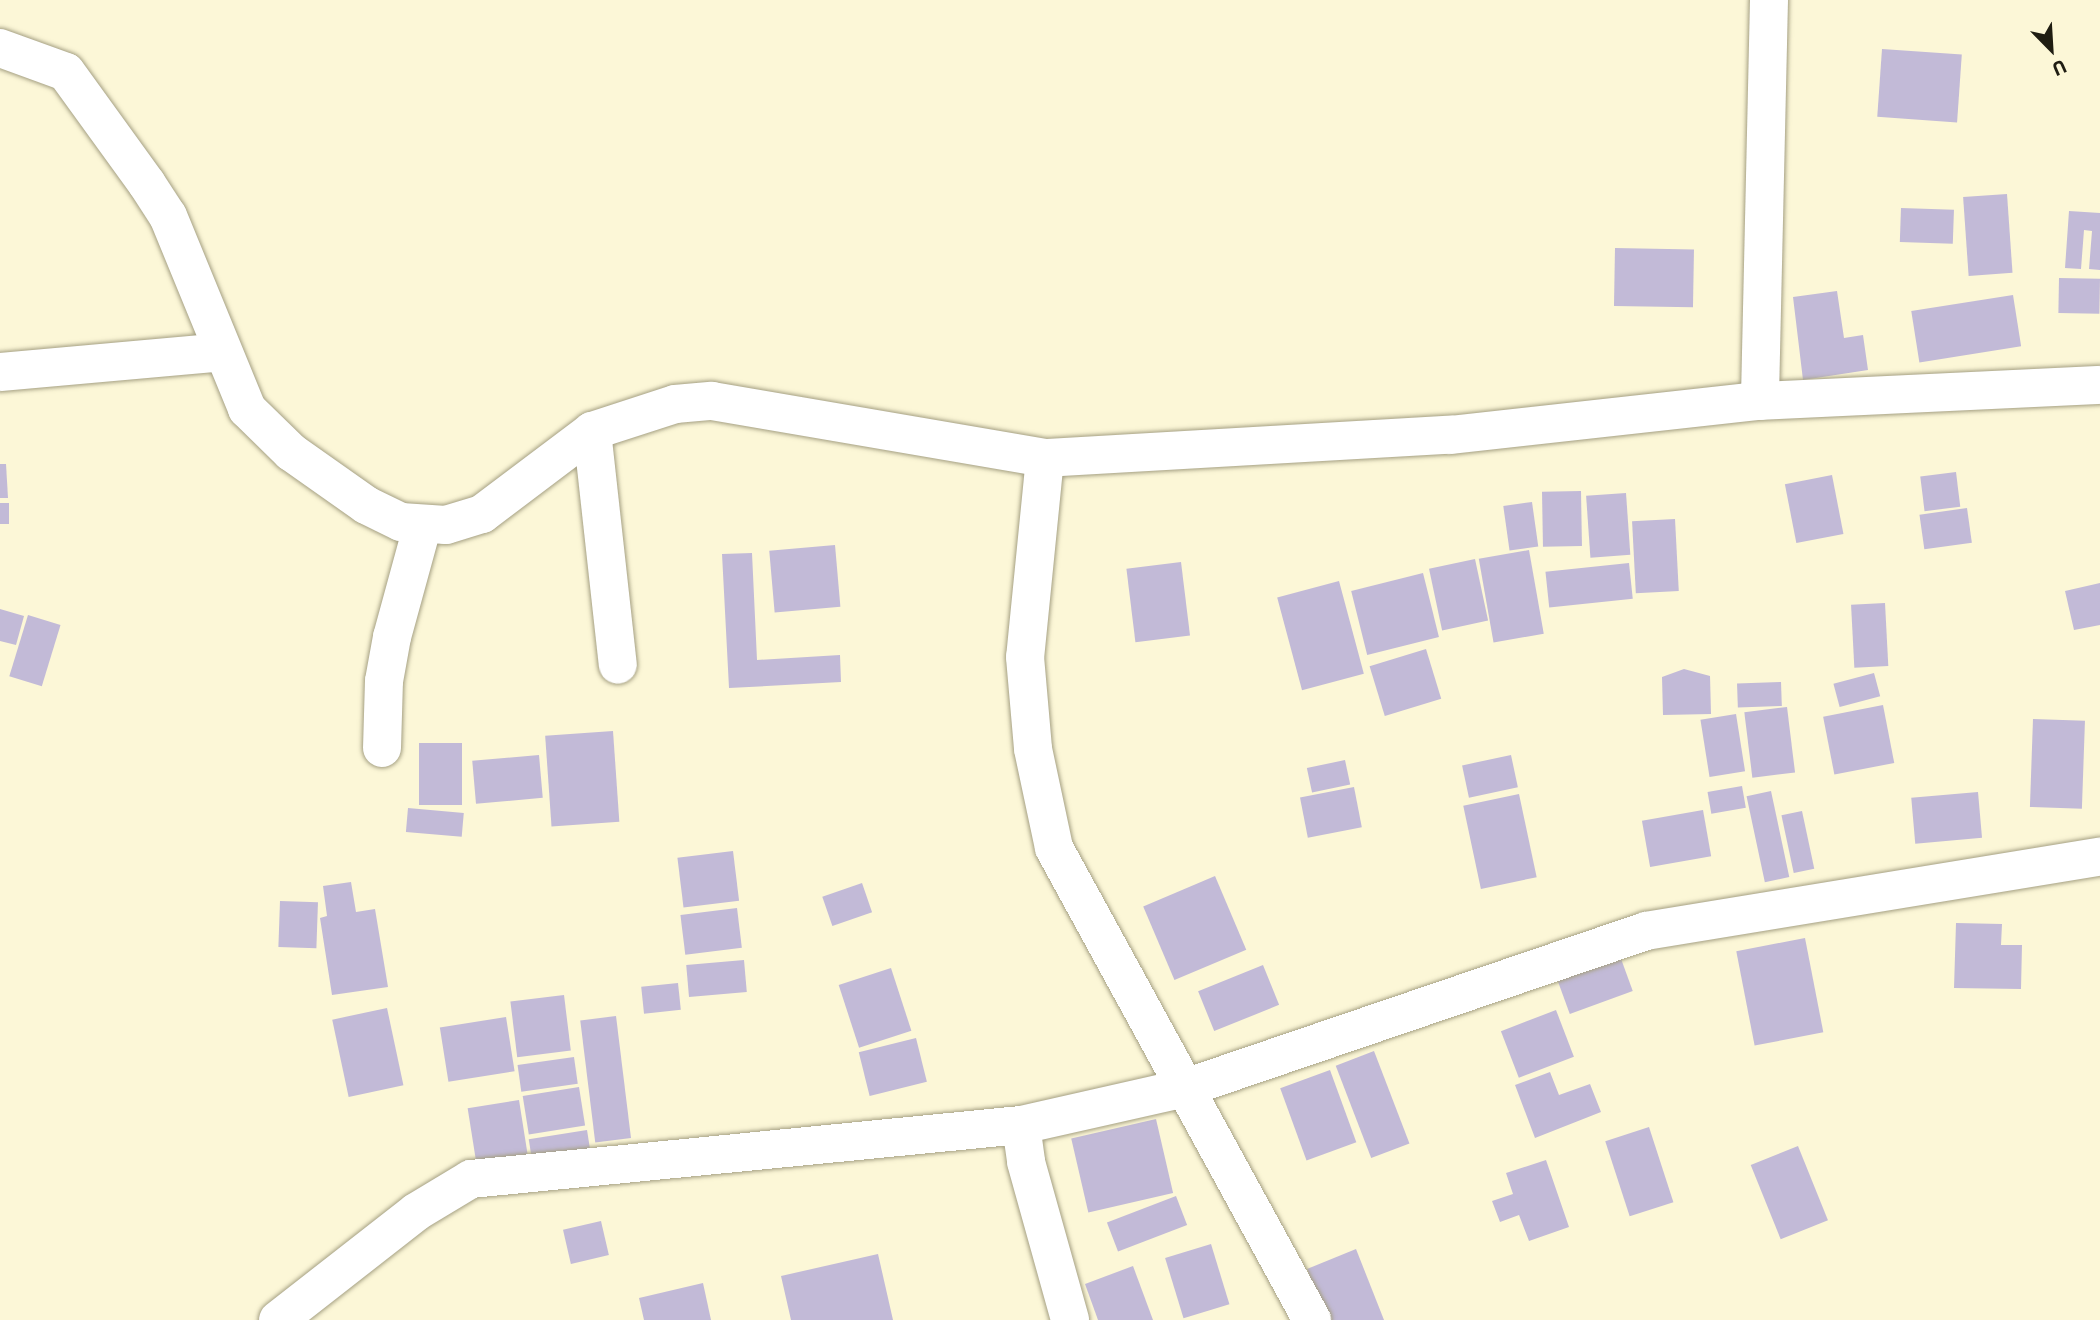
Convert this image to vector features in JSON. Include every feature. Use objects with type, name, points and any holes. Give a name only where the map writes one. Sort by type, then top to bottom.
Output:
[{"type":"street","points":[[1760,401],[1769,0]]},
{"type":"street","points":[[0,48],[25,53],[66,72],[168,215],[247,409],[291,452],[366,505],[401,522],[446,525],[482,514],[592,431],[675,404],[712,401],[1045,458],[1450,435],[1760,401],[2100,385]]},
{"type":"street","points":[[0,372],[222,352]]},
{"type":"street","points":[[592,431],[618,665]]},
{"type":"street","points":[[1045,458],[1025,657],[1033,749],[1054,848],[1312,1320]]},
{"type":"street","points":[[382,748],[384,681],[392,637],[423,524]]},
{"type":"street","points":[[278,1320],[416,1212],[471,1179],[1021,1125],[1185,1088],[1646,931],[2100,857]]},
{"type":"street","points":[[1021,1125],[1026,1162],[1070,1320]]},
{"type":"building","points":[[1882,49],[1962,55],[1957,122],[1877,117]]},
{"type":"building","points":[[2007,194],[2013,273],[1969,276],[1963,197]]},
{"type":"building","points":[[1901,208],[1954,210],[1953,244],[1900,242]]},
{"type":"building","points":[[2069,211],[2100,213],[2100,270],[2089,269],[2092,231],[2084,230],[2081,269],[2065,268]]},
{"type":"building","points":[[1615,248],[1694,249],[1693,307],[1614,306]]},
{"type":"building","points":[[2059,278],[2100,279],[2099,314],[2058,313]]},
{"type":"building","points":[[1837,291],[1844,338],[1863,335],[1868,370],[1803,380],[1793,297]]},
{"type":"building","points":[[2013,295],[2021,346],[1919,362],[1911,311]]},
{"type":"building","points":[[0,464],[6,464],[8,498],[0,498]]},
{"type":"building","points":[[1956,472],[1960,507],[1925,511],[1920,476]]},
{"type":"building","points":[[1832,475],[1843,534],[1796,543],[1785,484]]},
{"type":"building","points":[[1581,491],[1582,546],[1543,547],[1542,492]]},
{"type":"building","points":[[1626,493],[1630,555],[1590,558],[1586,496]]},
{"type":"building","points":[[1532,502],[1538,547],[1510,551],[1503,506]]},
{"type":"building","points":[[0,503],[9,503],[9,524],[0,524]]},
{"type":"building","points":[[1967,508],[1972,543],[1924,549],[1919,515]]},
{"type":"building","points":[[1675,519],[1679,591],[1636,593],[1632,521]]},
{"type":"building","points":[[835,545],[840,607],[775,613],[769,551]]},
{"type":"building","points":[[1529,550],[1544,634],[1494,643],[1479,559]]},
{"type":"building","points":[[752,553],[757,660],[840,655],[841,682],[729,688],[722,554]]},
{"type":"building","points":[[1475,559],[1488,621],[1442,630],[1429,569]]},
{"type":"building","points":[[1181,562],[1190,635],[1135,642],[1126,569]]},
{"type":"building","points":[[1629,563],[1633,599],[1549,608],[1545,572]]},
{"type":"building","points":[[1423,573],[1439,637],[1367,655],[1351,591]]},
{"type":"building","points":[[1339,581],[1364,674],[1302,690],[1277,598]]},
{"type":"building","points":[[2100,583],[2100,625],[2074,630],[2065,591]]},
{"type":"building","points":[[1885,603],[1888,666],[1854,668],[1851,605]]},
{"type":"building","points":[[0,609],[24,616],[16,645],[0,641]]},
{"type":"building","points":[[28,615],[61,625],[42,686],[9,676]]},
{"type":"building","points":[[1426,649],[1441,699],[1385,716],[1370,666]]},
{"type":"building","points":[[1684,669],[1710,676],[1711,714],[1663,715],[1662,677]]},
{"type":"building","points":[[1874,673],[1880,696],[1840,707],[1833,684]]},
{"type":"building","points":[[1781,682],[1782,706],[1738,708],[1737,684]]},
{"type":"building","points":[[1883,705],[1894,763],[1834,775],[1823,717]]},
{"type":"building","points":[[1787,707],[1795,773],[1752,778],[1744,712]]},
{"type":"building","points":[[1736,714],[1745,771],[1710,777],[1700,720]]},
{"type":"building","points":[[2033,719],[2085,721],[2082,809],[2030,807]]},
{"type":"building","points":[[613,731],[619,822],[552,827],[545,736]]},
{"type":"building","points":[[419,743],[462,743],[462,805],[419,805]]},
{"type":"building","points":[[539,755],[543,798],[476,804],[472,761]]},
{"type":"building","points":[[1511,755],[1518,787],[1469,798],[1462,765]]},
{"type":"building","points":[[1345,760],[1350,784],[1312,793],[1307,768]]},
{"type":"building","points":[[1742,786],[1746,808],[1711,814],[1708,792]]},
{"type":"building","points":[[1354,787],[1362,827],[1308,838],[1300,797]]},
{"type":"building","points":[[1771,791],[1789,877],[1765,882],[1747,796]]},
{"type":"building","points":[[1978,792],[1982,838],[1915,844],[1911,798]]},
{"type":"building","points":[[1519,794],[1537,877],[1481,889],[1463,806]]},
{"type":"building","points":[[408,808],[464,813],[462,837],[406,832]]},
{"type":"building","points":[[1703,810],[1711,856],[1650,867],[1642,821]]},
{"type":"building","points":[[1802,811],[1814,869],[1794,873],[1781,815]]},
{"type":"building","points":[[733,851],[739,901],[684,907],[677,858]]},
{"type":"building","points":[[1215,876],[1246,950],[1174,980],[1143,906]]},
{"type":"building","points":[[351,882],[356,912],[375,909],[388,987],[332,995],[320,918],[327,916],[323,886]]},
{"type":"building","points":[[862,883],[872,912],[832,926],[822,897]]},
{"type":"building","points":[[280,901],[318,902],[316,948],[278,947]]},
{"type":"building","points":[[737,908],[742,948],[685,955],[680,915]]},
{"type":"building","points":[[1956,923],[2002,924],[2001,945],[2022,945],[2021,989],[1954,988]]},
{"type":"building","points":[[1805,938],[1823,1032],[1755,1046],[1736,951]]},
{"type":"building","points":[[1616,945],[1633,991],[1570,1014],[1553,968]]},
{"type":"building","points":[[744,960],[747,992],[689,997],[686,965]]},
{"type":"building","points":[[1263,965],[1279,1005],[1214,1031],[1198,991]]},
{"type":"building","points":[[891,968],[911,1031],[859,1048],[839,985]]},
{"type":"building","points":[[678,983],[681,1010],[644,1014],[641,987]]},
{"type":"building","points":[[564,995],[571,1051],[517,1057],[510,1002]]},
{"type":"building","points":[[387,1008],[403,1085],[349,1097],[332,1020]]},
{"type":"building","points":[[1556,1010],[1574,1057],[1519,1078],[1501,1031]]},
{"type":"building","points":[[616,1016],[631,1138],[595,1142],[580,1020]]},
{"type":"building","points":[[506,1017],[515,1071],[448,1082],[440,1027]]},
{"type":"building","points":[[916,1038],[927,1082],[870,1096],[859,1052]]},
{"type":"building","points":[[1374,1051],[1409,1143],[1371,1158],[1336,1066]]},
{"type":"building","points":[[574,1057],[578,1084],[521,1092],[518,1065]]},
{"type":"building","points":[[1330,1070],[1356,1142],[1307,1160],[1280,1088]]},
{"type":"building","points":[[1550,1072],[1559,1095],[1590,1084],[1601,1112],[1535,1138],[1515,1085]]},
{"type":"building","points":[[579,1087],[585,1126],[529,1134],[523,1096]]},
{"type":"building","points":[[519,1100],[529,1166],[478,1174],[468,1108]]},
{"type":"building","points":[[1156,1119],[1173,1193],[1088,1213],[1071,1139]]},
{"type":"building","points":[[1649,1127],[1673,1202],[1630,1216],[1605,1141]]},
{"type":"building","points":[[587,1130],[591,1155],[533,1164],[529,1139]]},
{"type":"building","points":[[1798,1146],[1828,1220],[1781,1239],[1751,1165]]},
{"type":"building","points":[[1546,1160],[1569,1227],[1529,1241],[1519,1215],[1500,1222],[1492,1201],[1513,1194],[1506,1173]]},
{"type":"building","points":[[1176,1196],[1187,1225],[1118,1251],[1107,1223]]},
{"type":"building","points":[[601,1221],[609,1255],[571,1264],[563,1230]]},
{"type":"building","points":[[1211,1244],[1229,1304],[1184,1318],[1165,1258]]},
{"type":"building","points":[[1356,1249],[1384,1320],[1327,1320],[1307,1269]]},
{"type":"building","points":[[878,1254],[893,1320],[791,1320],[781,1276]]},
{"type":"building","points":[[1133,1266],[1153,1320],[1098,1320],[1085,1284]]},
{"type":"building","points":[[703,1283],[711,1320],[644,1320],[639,1298]]}]
